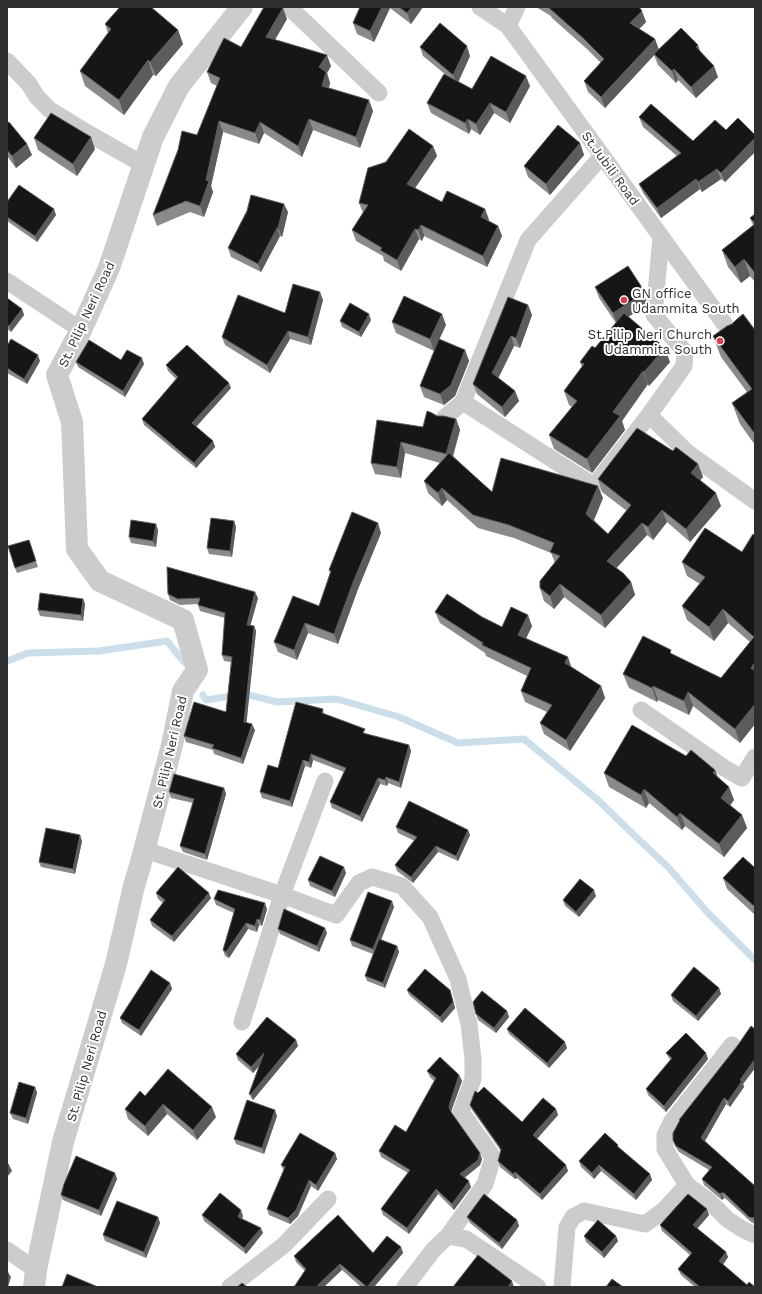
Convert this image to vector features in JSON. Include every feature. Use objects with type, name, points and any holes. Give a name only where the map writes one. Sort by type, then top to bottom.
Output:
[{"type":"street","name":"St. Pilip Neri Road","points":[[35,1279],[64,1142],[116,964],[134,886],[145,850],[172,745],[184,691],[197,670],[183,620],[100,581],[76,549],[72,422],[57,375],[81,330],[109,268],[153,136],[179,86],[242,7]]},
{"type":"street","points":[[288,7],[380,93]]},
{"type":"street","name":"St.Jubili Road","points":[[480,7],[508,26],[734,337]]},
{"type":"street","points":[[508,26],[517,7]]},
{"type":"street","points":[[7,61],[29,84],[37,97],[50,110],[91,135],[144,164]]},
{"type":"street","points":[[444,418],[463,402],[528,240],[602,156]]},
{"type":"street","points":[[463,402],[594,486],[649,415],[684,366],[685,352],[654,315],[661,237]]},
{"type":"street","points":[[7,281],[81,330]]},
{"type":"street","points":[[649,415],[688,453],[755,501]]},
{"type":"street","points":[[640,710],[726,769],[742,778],[755,757]]},
{"type":"street","points":[[242,1022],[282,894],[325,780]]},
{"type":"street","points":[[145,850],[282,894],[336,914],[359,883],[372,877],[402,886],[430,917],[458,979],[469,1024],[473,1059],[473,1079],[461,1112],[494,1158],[485,1184],[448,1236],[434,1249],[405,1287]]},
{"type":"street","points":[[732,1045],[672,1121],[666,1135],[665,1149],[687,1185],[709,1201],[727,1220],[755,1235]]},
{"type":"street","points":[[562,1287],[567,1227],[574,1217],[584,1211],[645,1224],[663,1212],[687,1185]]},
{"type":"street","points":[[230,1287],[284,1245],[328,1199]]},
{"type":"street","points":[[448,1236],[466,1239],[538,1287]]},
{"type":"street","points":[[7,1250],[35,1279]]},
{"type":"building","points":[[120,7],[151,7],[178,30],[150,62],[148,60],[119,100],[80,71],[111,29],[105,24]]},
{"type":"building","points":[[264,7],[283,8],[266,37],[327,55],[319,67],[326,72],[322,86],[369,100],[356,137],[309,119],[298,146],[260,122],[255,133],[219,121],[206,180],[209,181],[200,206],[186,201],[153,215],[178,150],[182,131],[197,135],[220,78],[207,72],[224,38],[241,47]]},
{"type":"building","points":[[360,7],[382,7],[370,31],[353,23]]},
{"type":"building","points":[[399,7],[412,7],[407,13]]},
{"type":"building","points":[[548,7],[639,7],[642,11],[630,23],[655,39],[601,97],[584,81],[604,59]]},
{"type":"building","points":[[440,23],[467,46],[453,75],[420,47]]},
{"type":"building","points":[[681,28],[698,45],[696,47],[714,66],[691,87],[674,69],[672,71],[654,54]]},
{"type":"building","points":[[491,56],[526,76],[506,112],[490,103],[476,124],[468,119],[465,123],[427,103],[444,74],[472,89]]},
{"type":"building","points":[[651,104],[693,141],[715,120],[726,130],[738,118],[755,135],[755,138],[721,173],[717,169],[698,182],[696,179],[657,208],[639,184],[681,153],[639,117]]},
{"type":"building","points":[[51,113],[91,137],[73,164],[34,138]]},
{"type":"building","points":[[9,122],[27,144],[12,156],[7,150],[7,123]]},
{"type":"building","points":[[558,125],[580,143],[546,184],[524,166]]},
{"type":"building","points":[[409,129],[433,146],[407,184],[442,202],[447,191],[485,209],[481,217],[498,226],[483,256],[421,225],[418,230],[415,229],[397,260],[380,250],[382,248],[352,230],[368,205],[359,203],[368,168],[386,162]]},
{"type":"building","points":[[19,185],[54,209],[35,236],[7,217],[7,202]]},
{"type":"building","points":[[251,195],[284,204],[278,228],[258,264],[228,248],[247,211]]},
{"type":"building","points":[[755,214],[755,223],[750,218]]},
{"type":"building","points":[[755,224],[755,273],[744,259],[735,267],[722,250]]},
{"type":"building","points":[[628,266],[641,286],[641,295],[613,313],[595,287]]},
{"type":"building","points":[[293,284],[320,292],[308,337],[288,331],[267,365],[222,337],[238,295],[285,313]]},
{"type":"building","points":[[404,296],[442,314],[430,339],[392,322]]},
{"type":"building","points":[[508,297],[528,305],[516,338],[511,336],[492,373],[515,391],[502,407],[473,384]]},
{"type":"building","points":[[7,298],[22,309],[9,326],[7,325]]},
{"type":"building","points":[[350,303],[369,314],[359,332],[340,321]]},
{"type":"building","points":[[624,313],[665,348],[644,372],[643,371],[613,412],[620,416],[587,459],[549,435],[577,401],[564,391],[584,364],[580,362],[592,346],[595,348]]},
{"type":"building","points":[[743,314],[755,330],[755,434],[732,403],[752,389],[713,336],[732,324]]},
{"type":"building","points":[[11,339],[38,355],[24,379],[7,368],[7,346]]},
{"type":"building","points":[[439,339],[465,350],[451,385],[440,394],[420,386]]},
{"type":"building","points":[[89,340],[121,360],[127,350],[142,358],[123,391],[76,362]]},
{"type":"building","points":[[187,345],[229,383],[192,423],[213,441],[194,463],[142,419],[178,377],[166,365]]},
{"type":"building","points":[[427,411],[437,416],[456,419],[446,454],[401,442],[397,467],[371,463],[377,420],[423,427]]},
{"type":"building","points":[[637,428],[673,451],[676,447],[698,464],[691,473],[716,493],[686,529],[662,510],[648,527],[642,523],[607,561],[623,573],[631,582],[601,615],[560,584],[550,596],[540,588],[540,581],[560,556],[550,552],[554,543],[509,525],[473,515],[442,488],[438,493],[424,481],[449,453],[492,492],[501,458],[598,486],[586,514],[608,534],[631,505],[598,479]]},
{"type":"building","points":[[352,512],[378,523],[354,580],[334,634],[305,623],[294,650],[274,642],[293,596],[319,606],[331,571],[329,570]]},
{"type":"building","points":[[211,518],[234,521],[230,551],[207,548]]},
{"type":"building","points":[[131,520],[156,524],[153,541],[129,537]]},
{"type":"building","points":[[705,528],[742,552],[753,534],[755,536],[755,662],[751,668],[755,671],[755,704],[735,729],[688,692],[684,701],[623,674],[643,636],[671,650],[670,653],[721,678],[754,637],[723,609],[709,627],[682,606],[705,577],[682,562]]},
{"type":"building","points":[[29,540],[36,561],[15,568],[8,546]]},
{"type":"building","points":[[167,567],[255,592],[247,625],[254,626],[244,722],[252,724],[241,758],[212,748],[214,745],[184,736],[194,702],[226,712],[232,657],[222,655],[225,613],[198,605],[200,598],[178,599],[168,594]]},
{"type":"building","points":[[40,593],[83,599],[81,615],[38,610]]},
{"type":"building","points":[[447,594],[482,617],[502,627],[511,607],[528,615],[518,635],[568,657],[565,663],[601,686],[566,740],[540,723],[552,705],[521,691],[531,668],[482,645],[483,643],[435,612]]},
{"type":"building","points":[[296,702],[323,709],[322,713],[365,729],[363,733],[409,745],[399,782],[386,777],[385,780],[378,778],[360,816],[330,802],[346,768],[311,754],[309,762],[303,760],[290,801],[260,792],[268,765],[278,768]]},
{"type":"building","points":[[632,725],[686,756],[691,750],[715,770],[713,773],[729,787],[721,798],[742,815],[719,844],[680,813],[677,817],[644,789],[641,795],[604,773]]},
{"type":"building","points":[[174,774],[224,788],[205,854],[180,846],[194,799],[169,792]]},
{"type":"building","points":[[409,801],[468,830],[456,856],[436,846],[411,877],[395,865],[417,837],[396,827]]},
{"type":"building","points":[[46,828],[80,835],[73,869],[39,862]]},
{"type":"building","points":[[320,856],[344,867],[332,891],[308,880]]},
{"type":"building","points":[[743,857],[754,867],[755,866],[755,907],[723,878]]},
{"type":"building","points":[[178,867],[209,893],[172,936],[150,920],[165,900],[156,893]]},
{"type":"building","points":[[580,879],[594,890],[576,912],[563,900]]},
{"type":"building","points":[[218,890],[265,903],[260,920],[257,919],[255,926],[246,923],[226,952],[223,950],[235,909],[214,899]]},
{"type":"building","points":[[368,892],[392,901],[373,949],[350,940]]},
{"type":"building","points":[[284,909],[325,928],[317,946],[278,929]]},
{"type":"building","points":[[379,939],[397,946],[383,983],[365,976]]},
{"type":"building","points":[[694,967],[719,988],[696,1016],[671,995]]},
{"type":"building","points":[[425,969],[450,990],[453,1002],[440,1017],[407,990]]},
{"type":"building","points":[[151,970],[170,983],[139,1030],[120,1018]]},
{"type":"building","points":[[482,991],[507,1011],[494,1028],[476,1014],[473,1002]]},
{"type":"building","points":[[525,1008],[565,1042],[547,1063],[507,1029]]},
{"type":"building","points":[[267,1017],[296,1040],[251,1094],[249,1094],[264,1053],[251,1067],[236,1054]]},
{"type":"building","points":[[751,1026],[755,1029],[755,1059],[740,1080],[742,1081],[728,1101],[724,1098],[701,1138],[755,1186],[755,1216],[753,1218],[749,1217],[724,1193],[720,1194],[702,1179],[712,1167],[676,1146],[673,1140],[673,1133],[679,1120],[738,1045]]},
{"type":"building","points":[[686,1033],[706,1053],[664,1106],[646,1089],[672,1058],[666,1053]]},
{"type":"building","points":[[440,1057],[459,1075],[449,1107],[451,1112],[480,1153],[478,1160],[460,1174],[469,1181],[452,1204],[436,1189],[407,1228],[381,1209],[410,1170],[379,1151],[395,1125],[406,1132],[436,1078],[427,1071]]},
{"type":"building","points":[[168,1069],[212,1107],[193,1130],[163,1104],[145,1126],[125,1109],[140,1091],[145,1096]]},
{"type":"building","points":[[19,1082],[35,1087],[26,1118],[10,1113]]},
{"type":"building","points":[[484,1087],[522,1122],[543,1098],[556,1109],[533,1135],[566,1165],[540,1194],[515,1172],[513,1174],[498,1161],[501,1150],[499,1146],[470,1105],[475,1091],[478,1093]]},
{"type":"building","points":[[247,1100],[275,1110],[262,1148],[234,1139]]},
{"type":"building","points":[[300,1133],[335,1153],[316,1185],[309,1180],[296,1210],[288,1218],[267,1209],[285,1167],[281,1165]]},
{"type":"building","points":[[605,1133],[618,1145],[617,1146],[650,1174],[634,1194],[599,1165],[592,1173],[579,1161]]},
{"type":"building","points":[[76,1156],[115,1173],[99,1210],[61,1195]]},
{"type":"building","points":[[220,1193],[241,1210],[238,1217],[261,1228],[244,1248],[202,1215]]},
{"type":"building","points":[[484,1194],[517,1220],[499,1243],[467,1217]]},
{"type":"building","points":[[688,1194],[707,1209],[693,1225],[726,1252],[719,1261],[747,1285],[749,1282],[755,1287],[700,1287],[678,1269],[692,1253],[660,1225]]},
{"type":"building","points":[[117,1201],[158,1217],[144,1252],[103,1235]]},
{"type":"building","points":[[338,1215],[373,1253],[387,1236],[401,1247],[367,1287],[340,1264],[316,1287],[294,1287],[306,1269],[294,1256]]},
{"type":"building","points":[[598,1220],[616,1236],[602,1252],[584,1236]]},
{"type":"building","points":[[478,1255],[512,1281],[508,1287],[453,1287]]},
{"type":"building","points":[[67,1274],[98,1287],[62,1287]]},
{"type":"building","points":[[612,1279],[623,1287],[606,1287]]},
{"type":"building","points":[[242,1283],[247,1287],[237,1287]]},
{"type":"waterway","points":[[7,661],[28,653],[99,651],[167,641],[184,662]]},
{"type":"waterway","points":[[203,695],[206,700],[245,694],[277,702],[337,699],[399,717],[458,743],[524,739],[599,801],[668,867],[708,913],[755,960]]},
{"type":"place","name":"GN office Udammita South","points":[[624,300]]},
{"type":"place","name":"St.Pilip Neri Church Udammita South","points":[[720,341]]}]
